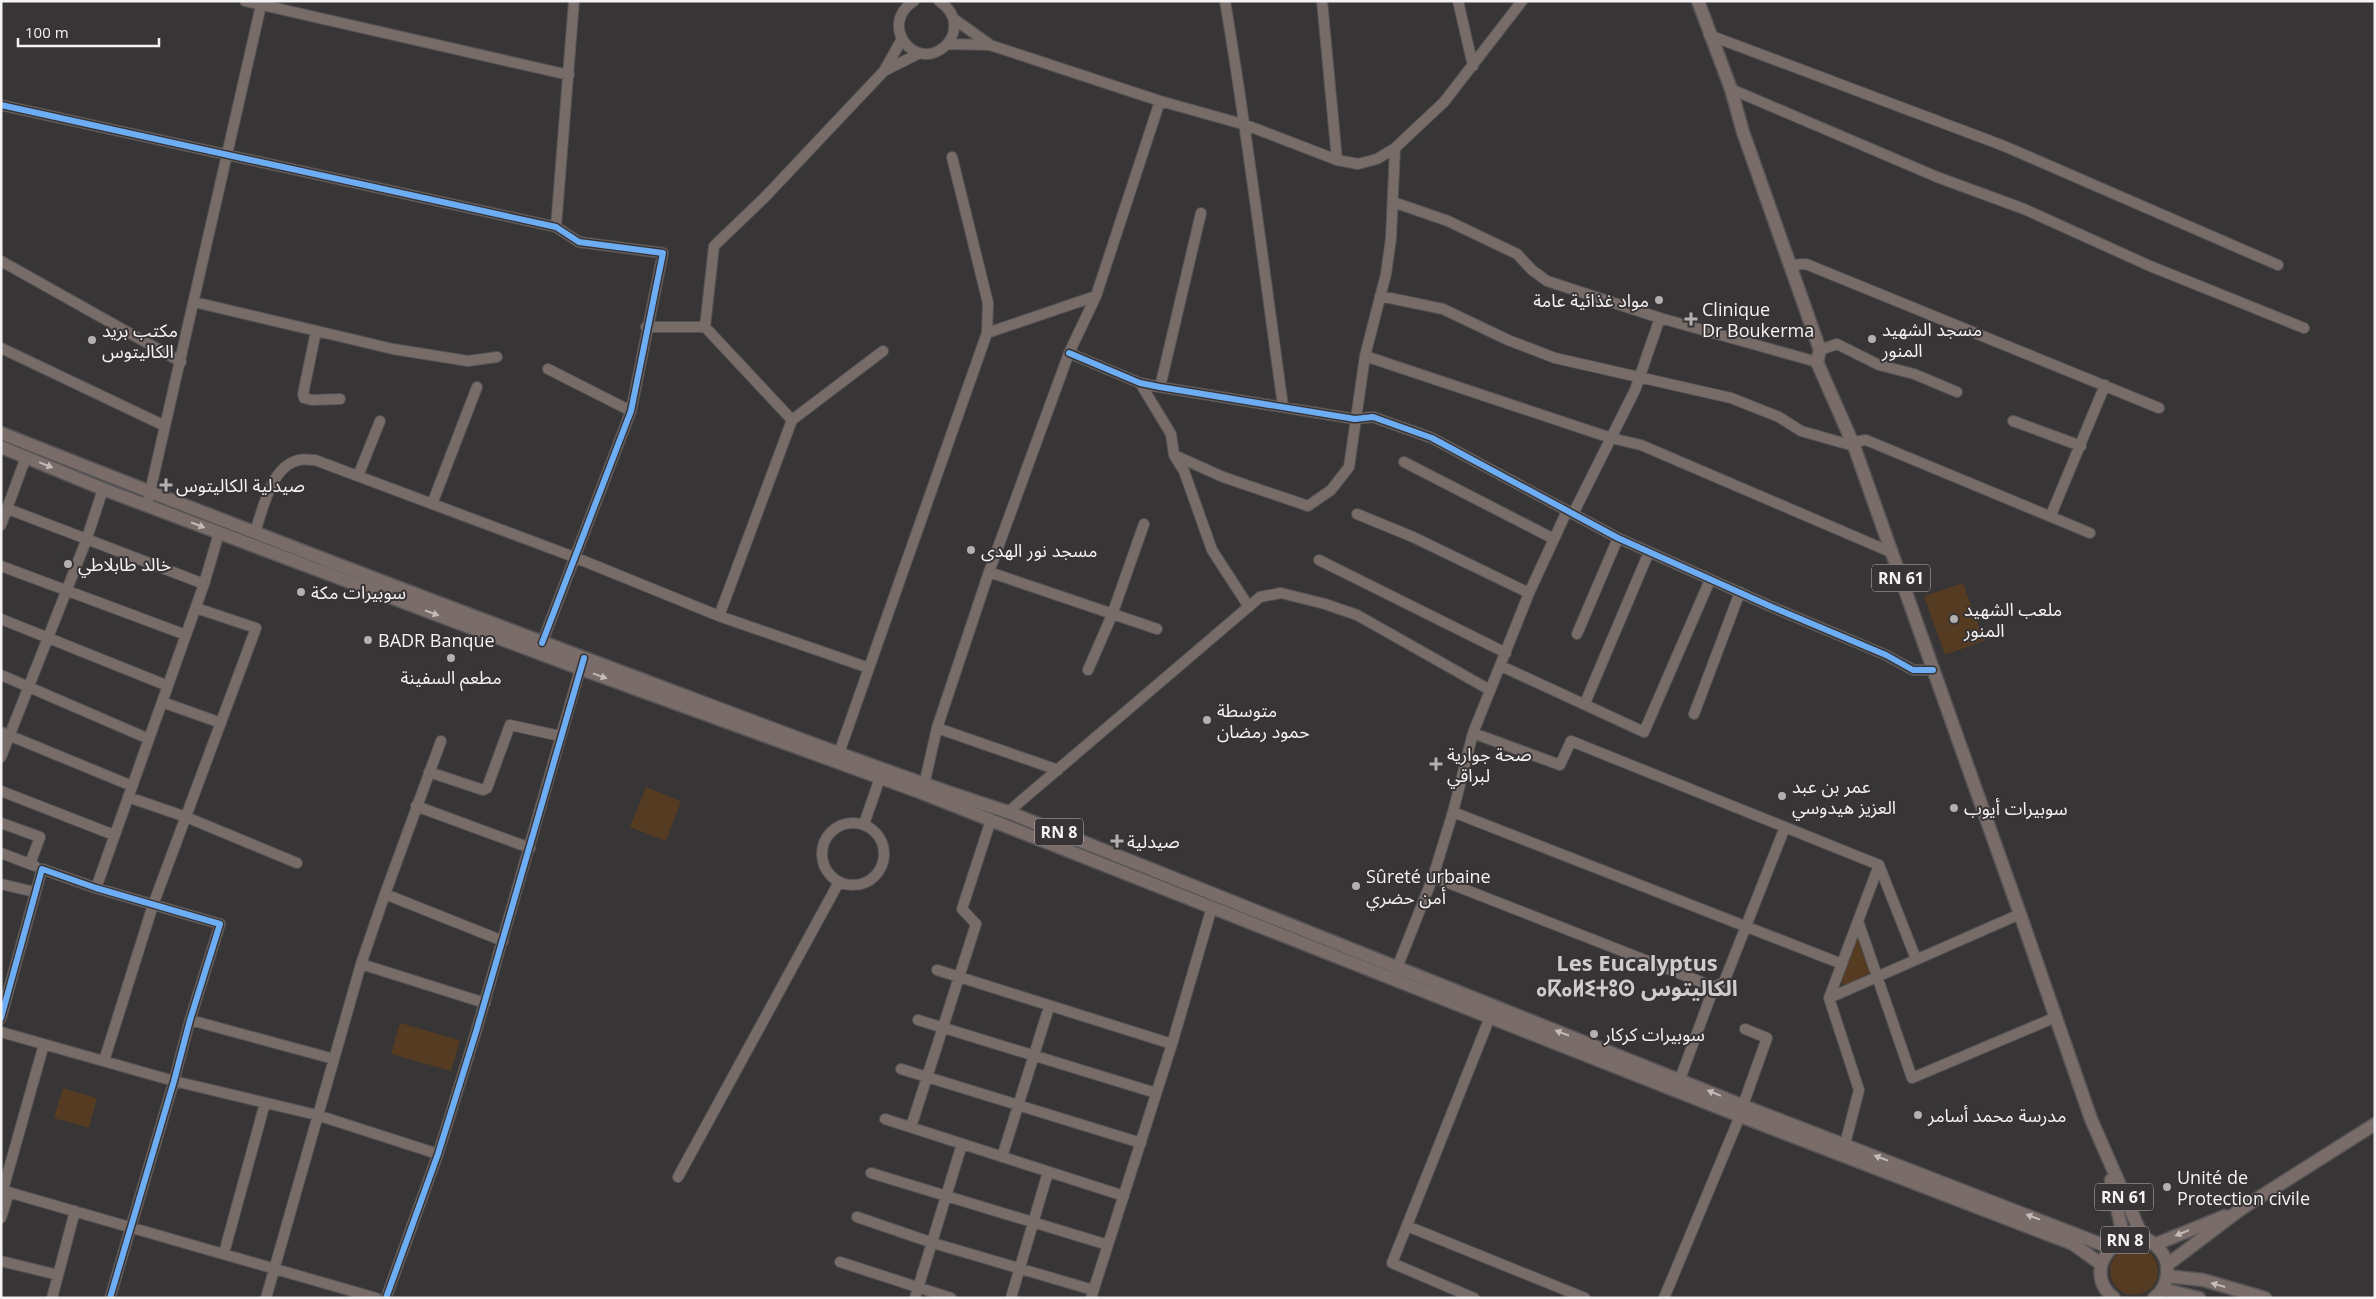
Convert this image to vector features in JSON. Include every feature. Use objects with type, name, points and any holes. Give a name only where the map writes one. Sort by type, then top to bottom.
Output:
[{"type":"main road","name":"RN 61","points":[[1698,1],[1790,265],[1818,356],[1893,553],[2091,1120],[2143,1238]]},
{"type":"main road","name":"RN 8","points":[[1,433],[148,492],[542,643],[582,663],[880,778],[1008,812],[1395,974],[1490,1017],[1741,1110],[2073,1244],[2102,1264]]},
{"type":"main road","name":"RN 8","points":[[1,447],[103,489],[219,533],[839,753],[991,820],[1212,907],[1680,1079],[1741,1110],[1845,1144],[2111,1248]]},
{"type":"main road","points":[[2199,1298],[2159,1295],[2167,1271],[2241,1209],[2375,1124]]},
{"type":"main road","name":"RN 61","points":[[2106,1156],[2124,1240]]},
{"type":"main road","points":[[2156,1244],[2241,1209]]},
{"type":"main road","name":"RN 8","points":[[2114,1298],[2104,1285],[2101,1275],[2102,1264],[2111,1248],[2124,1240],[2143,1238],[2156,1244],[2164,1255],[2167,1271]]},
{"type":"main road","points":[[2167,1271],[2265,1298]]},
{"type":"street","points":[[245,1],[262,3],[569,75]]},
{"type":"street","points":[[556,227],[574,1]]},
{"type":"street","points":[[939,1],[946,6],[954,19],[990,45]]},
{"type":"street","points":[[1225,1],[1246,125],[1250,174],[1283,406]]},
{"type":"street","points":[[1322,1],[1337,160]]},
{"type":"street","points":[[1458,1],[1473,66]]},
{"type":"street","points":[[948,44],[990,45],[1160,101],[1246,125],[1337,160],[1358,164],[1377,159],[1395,148],[1444,102],[1522,1]]},
{"type":"street","points":[[147,505],[148,492],[181,362],[262,3]]},
{"type":"street","points":[[910,3],[903,12],[899,25],[902,39],[912,50],[920,53]]},
{"type":"street","points":[[884,71],[920,53],[935,52],[948,44],[952,36],[954,19]]},
{"type":"street","points":[[1710,35],[2004,146],[2278,266]]},
{"type":"street","points":[[705,327],[714,246],[765,198],[884,71],[902,39]]},
{"type":"street","points":[[1730,89],[1937,177],[2024,209],[2150,266],[2304,328]]},
{"type":"street","points":[[920,788],[989,572],[1069,353],[1096,296],[1160,101]]},
{"type":"street","points":[[1,105],[556,227],[579,242],[663,253],[646,327],[631,411],[542,643]]},
{"type":"street","points":[[1174,455],[1223,477],[1308,506],[1331,490],[1348,466],[1365,356],[1386,274],[1393,202],[1395,148]]},
{"type":"street","points":[[839,753],[987,333],[988,303],[952,157]]},
{"type":"street","points":[[1393,202],[1448,221],[1518,254],[1532,270],[1547,281],[1660,318],[1818,356],[1837,344],[1878,365],[1914,374],[1957,392]]},
{"type":"street","points":[[1160,387],[1201,213]]},
{"type":"street","points":[[1,261],[181,362]]},
{"type":"street","points":[[1790,265],[1806,264],[2160,408]]},
{"type":"street","points":[[987,333],[1096,296]]},
{"type":"street","points":[[1380,296],[1442,309],[1508,340],[1555,358],[1731,398],[1779,417],[1801,431],[1853,444],[1866,440],[2051,515],[2090,533]]},
{"type":"street","points":[[194,302],[393,349],[468,361],[497,357]]},
{"type":"street","points":[[1395,974],[1433,877],[1453,812],[1473,733],[1529,593],[1554,539],[1611,438],[1635,390],[1660,318]]},
{"type":"street","points":[[646,327],[705,327],[792,420]]},
{"type":"street","points":[[316,331],[302,394],[304,398],[312,400],[340,399]]},
{"type":"street","points":[[1,348],[164,426]]},
{"type":"street","points":[[719,616],[792,420],[883,351]]},
{"type":"street","points":[[1069,353],[1140,382],[1160,387],[1355,419],[1373,417],[1432,438],[1555,502],[1570,513],[1618,538],[1772,608],[1886,655],[1913,670],[1933,670]]},
{"type":"street","points":[[1365,356],[1611,438],[1641,445],[1893,553]]},
{"type":"street","points":[[548,369],[631,411]]},
{"type":"street","points":[[1140,382],[1171,434],[1174,455],[1184,471],[1212,550],[1249,607]]},
{"type":"street","points":[[2051,515],[2105,385]]},
{"type":"street","points":[[432,504],[477,387]]},
{"type":"street","points":[[358,476],[380,421]]},
{"type":"street","points":[[2013,421],[2081,446]]},
{"type":"street","points":[[1,525],[26,457]]},
{"type":"street","points":[[255,532],[273,483],[285,468],[299,460],[315,460],[574,557],[719,616],[869,668]]},
{"type":"street","points":[[1404,462],[1554,539]]},
{"type":"street","points":[[1,757],[6,733],[30,687],[86,541],[103,489]]},
{"type":"street","points":[[8,509],[86,541],[204,584]]},
{"type":"street","points":[[1357,514],[1413,537],[1529,593]]},
{"type":"street","points":[[1088,670],[1112,615],[1144,524]]},
{"type":"street","points":[[96,888],[196,608],[219,533]]},
{"type":"street","points":[[1577,634],[1618,538]]},
{"type":"street","points":[[1585,704],[1649,552]]},
{"type":"street","points":[[1319,560],[1506,652]]},
{"type":"street","points":[[1,566],[186,635]]},
{"type":"street","points":[[989,572],[1157,629]]},
{"type":"street","points":[[1501,666],[1644,732],[1710,580]]},
{"type":"street","points":[[1694,714],[1740,592]]},
{"type":"street","points":[[1008,812],[1260,597],[1281,594],[1341,609],[1357,615],[1490,690]]},
{"type":"street","points":[[104,1061],[153,905],[256,628],[196,608]]},
{"type":"street","points":[[1,619],[168,686]]},
{"type":"street","points":[[386,1298],[438,1154],[485,1003],[582,663]]},
{"type":"street","points":[[1,675],[149,739]]},
{"type":"street","points":[[162,702],[221,723]]},
{"type":"street","points":[[429,772],[483,790],[487,788],[510,725],[560,736]]},
{"type":"street","points":[[938,728],[1058,770]]},
{"type":"street","points":[[6,733],[132,786]]},
{"type":"street","points":[[1473,733],[1560,764],[1571,741],[1879,865],[1916,959]]},
{"type":"street","points":[[266,1298],[361,964],[384,894],[441,741]]},
{"type":"street","points":[[864,824],[880,778]]},
{"type":"street","points":[[1,791],[114,835]]},
{"type":"street","points":[[128,796],[186,817],[297,863]]},
{"type":"street","points":[[416,806],[530,848]]},
{"type":"street","points":[[1453,812],[1842,964]]},
{"type":"street","points":[[911,1127],[976,924],[962,909],[991,820]]},
{"type":"street","points":[[853,822],[864,824],[874,830],[881,839],[884,850],[883,861],[879,871],[871,879],[861,884],[850,885],[840,882],[826,870],[822,860],[821,849],[825,839],[833,829],[842,824],[853,822]]},
{"type":"street","points":[[1,823],[40,837],[30,864]]},
{"type":"street","points":[[1680,1079],[1714,987],[1724,982],[1785,827]]},
{"type":"street","points":[[1,853],[96,888],[220,924],[190,1020],[110,1298]]},
{"type":"street","points":[[1845,1144],[1859,1090],[1829,998],[1879,865]]},
{"type":"street","points":[[1,1018],[42,868]]},
{"type":"street","points":[[1433,877],[1714,987]]},
{"type":"street","points":[[678,1177],[840,882]]},
{"type":"street","points":[[1,884],[35,892]]},
{"type":"street","points":[[384,894],[503,941]]},
{"type":"street","points":[[857,1217],[933,1243],[1020,1268],[1092,1294],[1172,1044],[1212,907]]},
{"type":"street","points":[[1829,998],[2020,914]]},
{"type":"street","points":[[1858,921],[1912,1078],[2056,1017]]},
{"type":"street","points":[[361,964],[485,1003]]},
{"type":"street","points":[[937,970],[960,975],[1049,1006],[1172,1044]]},
{"type":"street","points":[[1002,1157],[1049,1006]]},
{"type":"street","points":[[1474,1298],[1392,1263],[1490,1017]]},
{"type":"street","points":[[190,1020],[334,1060]]},
{"type":"street","points":[[918,1020],[1034,1054],[1156,1093]]},
{"type":"street","points":[[1664,1298],[1741,1110],[1767,1038],[1744,1029]]},
{"type":"street","points":[[1,1032],[174,1081],[317,1115],[438,1154]]},
{"type":"street","points":[[1,1218],[4,1191],[44,1044]]},
{"type":"street","points":[[902,1070],[1141,1143]]},
{"type":"street","points":[[224,1253],[265,1103]]},
{"type":"street","points":[[885,1120],[1124,1196]]},
{"type":"street","points":[[917,1293],[962,1144]]},
{"type":"street","points":[[872,1172],[1108,1245]]},
{"type":"street","points":[[1011,1298],[1048,1172]]},
{"type":"street","points":[[4,1191],[376,1298]]},
{"type":"street","points":[[52,1298],[75,1211]]},
{"type":"street","points":[[1407,1226],[1578,1296]]},
{"type":"street","points":[[1,1261],[58,1275]]},
{"type":"street","points":[[840,1262],[917,1293],[951,1298]]},
{"type":"shaded area","name":"ملعب الشهيد المنور","points":[[1963,583],[1984,641],[1945,655],[1924,596]]},
{"type":"shaded area","points":[[646,787],[681,801],[666,841],[630,827]]},
{"type":"shaded area","points":[[1857,937],[1870,973],[1845,985],[1839,981]]},
{"type":"shaded area","points":[[400,1023],[460,1040],[451,1071],[391,1054]]},
{"type":"shaded area","points":[[63,1088],[97,1098],[89,1128],[54,1118]]},
{"type":"shaded area","points":[[2134,1247],[2143,1249],[2151,1254],[2156,1262],[2158,1271],[2156,1280],[2151,1288],[2143,1293],[2134,1295],[2125,1293],[2117,1288],[2112,1280],[2110,1271],[2112,1262],[2117,1254],[2125,1249]]},
{"type":"cycle path","points":[[1,105],[556,227],[579,242],[663,253],[631,411],[542,643]]},
{"type":"cycle path","points":[[1069,353],[1140,383],[1355,419],[1373,417],[1432,438],[1618,538],[1772,607],[1886,655],[1913,670],[1933,670]]},
{"type":"cycle path","points":[[386,1298],[438,1154],[476,1032],[584,658]]},
{"type":"cycle path","points":[[1,1018],[42,869],[96,888],[220,924],[190,1020],[110,1298]]},
{"type":"place","name":"مواد غذائية عامة","points":[[1659,300]]},
{"type":"place","name":"Clinique Dr Boukerma","points":[[1691,319]]},
{"type":"place","name":"مسجد الشهيد المنور","points":[[1872,339]]},
{"type":"place","name":"مكتب بريد الكاليتوس","points":[[92,340]]},
{"type":"place","name":"صيدلية الكاليتوس","points":[[166,485]]},
{"type":"place","name":"مسجد نور الهدى","points":[[971,550]]},
{"type":"place","name":"خالد طابلاطي","points":[[68,564]]},
{"type":"place","name":"سوبيرات مكة","points":[[301,592]]},
{"type":"place","name":"ملعب الشهيد المنور","points":[[1954,619]]},
{"type":"place","name":"BADR Banque","points":[[368,640]]},
{"type":"place","name":"مطعم السفينة","points":[[451,658]]},
{"type":"place","name":"متوسطة حمود رمضان","points":[[1207,720]]},
{"type":"place","name":"صحة جوارية لبراقي","points":[[1436,764]]},
{"type":"place","name":"عمر بن عبد العزيز هيدوسي","points":[[1782,796]]},
{"type":"place","name":"سوبيرات أيوب","points":[[1954,808]]},
{"type":"place","name":"صيدلية","points":[[1117,841]]},
{"type":"place","name":"Sûreté urbaine أمن حضري","points":[[1356,886]]},
{"type":"place","name":"سوبيرات كركار","points":[[1594,1034]]},
{"type":"place","name":"مدرسة محمد أسامر","points":[[1918,1115]]},
{"type":"place","name":"Unité de Protection civile","points":[[2167,1187]]},
{"type":"district","name":"Les Eucalyptus ⴰⴽⴰⵍⵉⵜⵓⵙ الكاليتوس","points":[[1637,974]]}]
